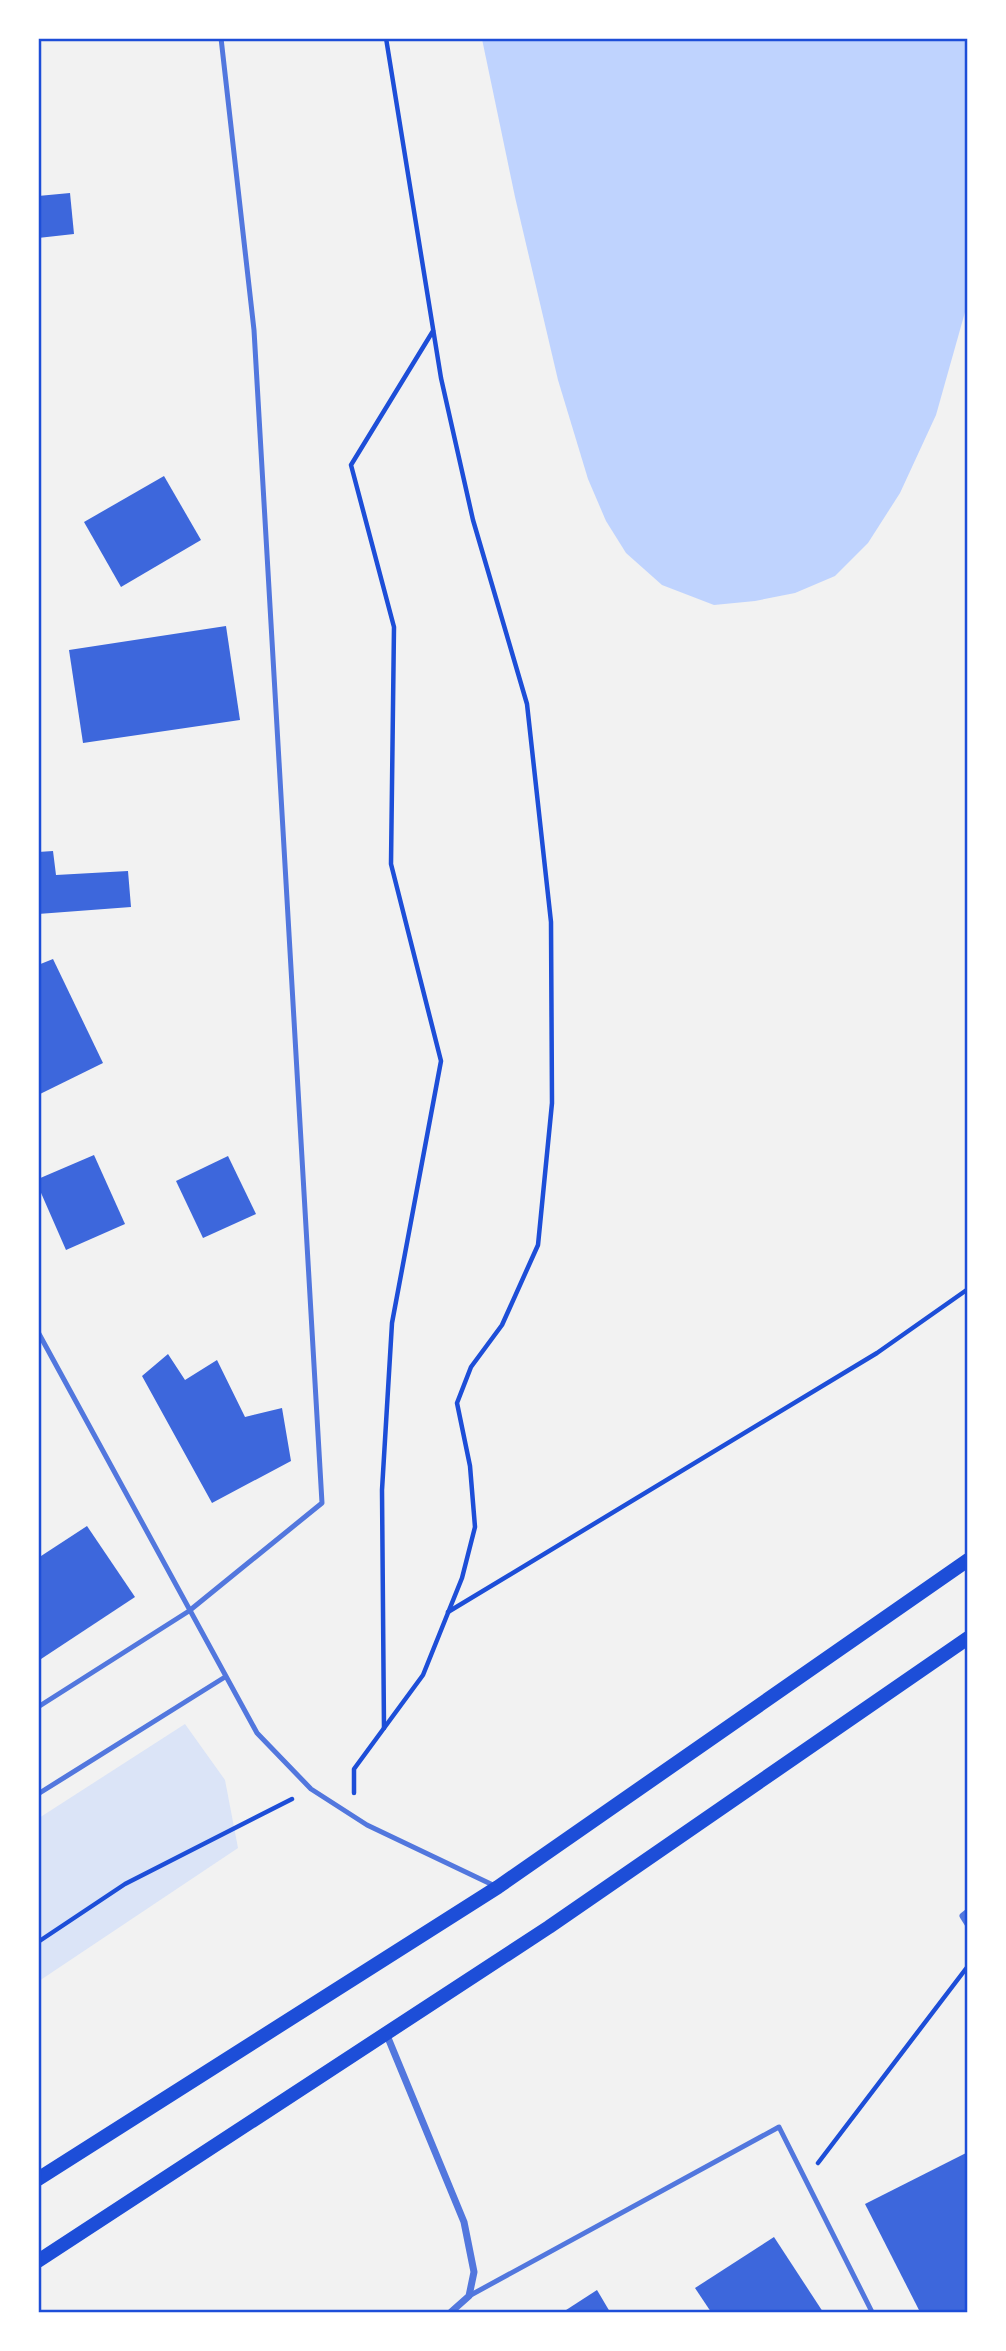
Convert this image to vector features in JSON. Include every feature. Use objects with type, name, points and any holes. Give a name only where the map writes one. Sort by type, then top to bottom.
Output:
[{"type":"main road","points":[[38,2179],[498,1887],[968,1560]]},
{"type":"main road","points":[[38,2261],[549,1927],[968,1638]]},
{"type":"street","points":[[965,1914],[968,1924]]},
{"type":"street","points":[[386,2032],[464,2222],[474,2272],[466,2297],[451,2312]]},
{"type":"lane","points":[[38,1707],[189,1611],[322,1503],[254,330],[221,38]]},
{"type":"lane","points":[[38,1332],[257,1733],[311,1789],[367,1825],[498,1887]]},
{"type":"lane","points":[[38,1794],[225,1677]]},
{"type":"lane","points":[[466,2297],[779,2127],[872,2312]]},
{"type":"path","points":[[367,1825],[355,1799],[354,1769],[423,1675],[462,1578],[475,1527],[470,1466],[457,1403],[471,1367],[502,1325],[538,1245],[552,1103],[551,936],[527,704],[473,520],[441,378],[386,38]]},
{"type":"path","points":[[384,1728],[382,1490],[392,1323],[441,1061],[391,863],[394,627],[351,465],[433,330]]},
{"type":"path","points":[[448,1612],[877,1353],[968,1289]]},
{"type":"path","points":[[38,1942],[125,1884],[311,1789]]},
{"type":"path","points":[[806,2179],[968,1966]]},
{"type":"shaded area","points":[[185,1724],[225,1780],[238,1848],[39,1981],[39,1818]]},
{"type":"water","points":[[482,39],[967,39],[967,305],[936,415],[900,493],[868,543],[835,576],[795,593],[714,605],[662,585],[626,553],[606,521],[588,479],[558,380],[515,197]]},
{"type":"building","points":[[70,193],[74,234],[38,238],[38,196]]},
{"type":"building","points":[[164,476],[201,540],[121,587],[84,522]]},
{"type":"building","points":[[226,626],[240,720],[83,743],[69,650]]},
{"type":"building","points":[[53,851],[56,875],[128,871],[131,907],[38,914],[38,852]]},
{"type":"building","points":[[53,959],[103,1063],[38,1095],[38,965]]},
{"type":"building","points":[[94,1155],[125,1224],[66,1250],[38,1186],[38,1179]]},
{"type":"building","points":[[228,1156],[256,1214],[203,1238],[176,1181]]},
{"type":"building","points":[[168,1354],[185,1380],[217,1360],[245,1417],[282,1408],[291,1461],[212,1503],[142,1376]]},
{"type":"building","points":[[87,1526],[135,1597],[38,1661],[38,1558]]},
{"type":"building","points":[[968,2152],[968,2312],[920,2312],[865,2204]]},
{"type":"building","points":[[774,2237],[823,2312],[711,2312],[695,2288]]},
{"type":"building","points":[[597,2290],[610,2312],[563,2312]]}]
